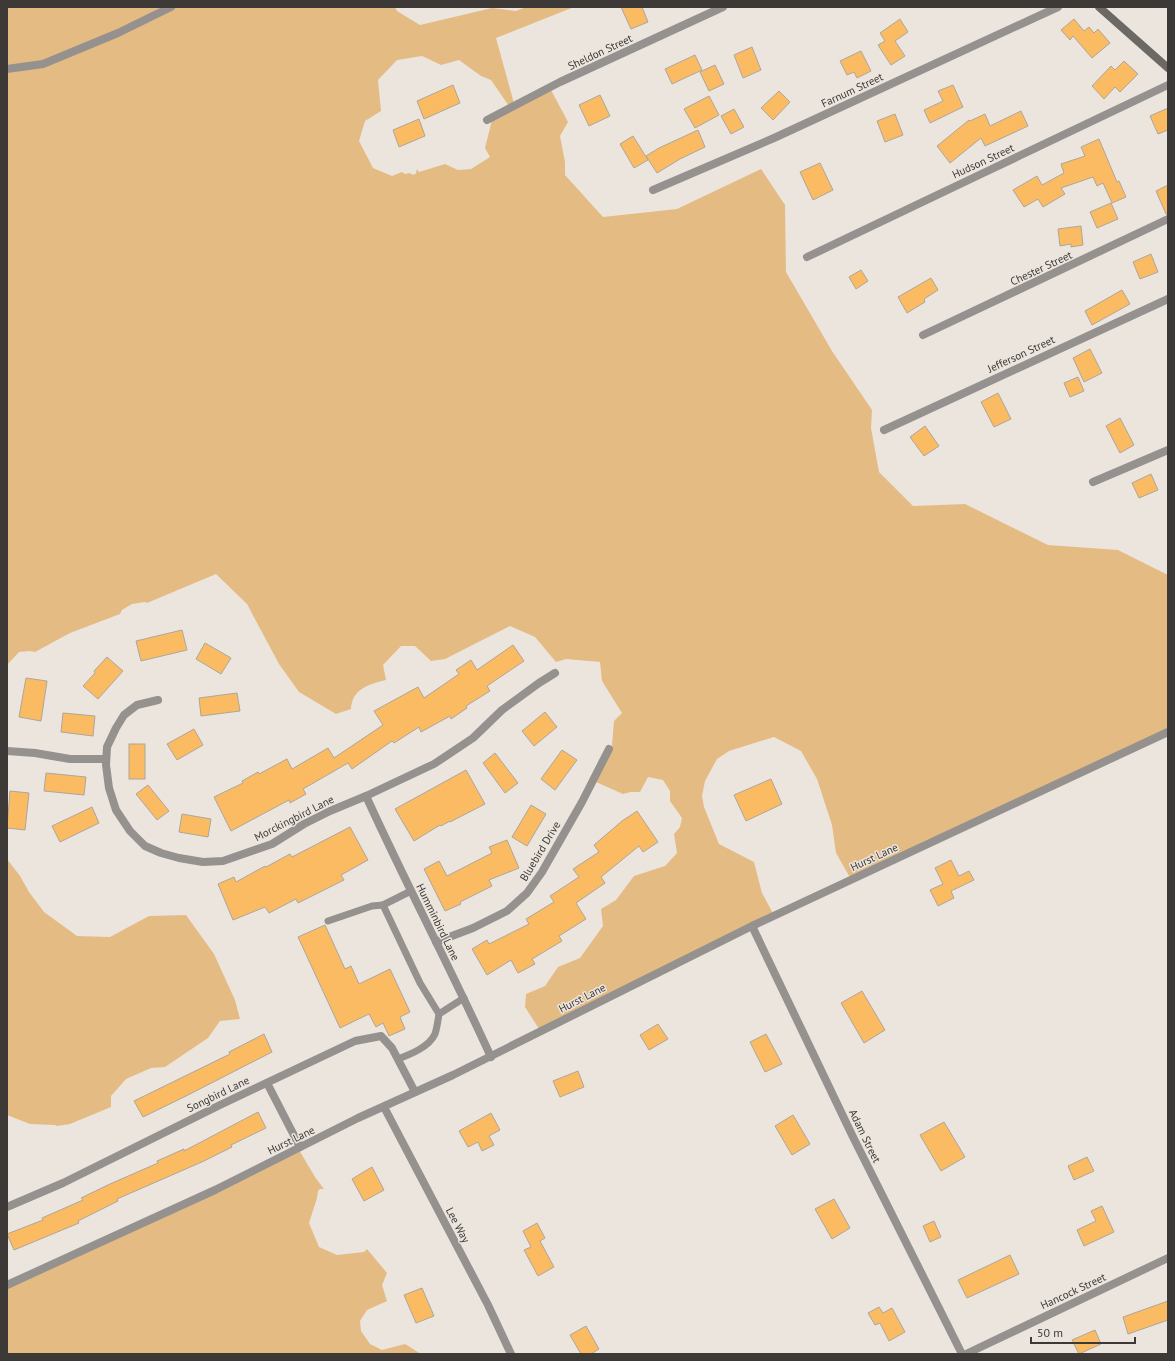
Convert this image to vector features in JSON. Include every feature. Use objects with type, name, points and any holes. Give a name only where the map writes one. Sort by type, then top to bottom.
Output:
[{"type":"main road","points":[[1099,7],[1168,68]]},
{"type":"street","points":[[7,69],[42,64],[118,33],[171,7]]},
{"type":"street","name":"Sheldon Street","points":[[487,120],[560,82],[723,7]]},
{"type":"street","name":"Farnum Street","points":[[653,190],[774,138],[1058,7]]},
{"type":"street","name":"Hudson Street","points":[[807,257],[956,185],[1058,139],[1168,85]]},
{"type":"street","name":"Chester Street","points":[[923,336],[1168,220]]},
{"type":"street","name":"Jefferson Street","points":[[884,430],[1168,300]]},
{"type":"street","points":[[1092,482],[1168,450]]},
{"type":"street","name":"Morckingbird Lane","points":[[158,700],[137,705],[124,715],[107,747],[106,759],[109,788],[116,810],[130,831],[145,846],[178,858],[203,862],[224,861],[272,844],[304,824],[366,796],[440,759],[473,738],[502,710],[555,673]]},
{"type":"street","name":"Hurst Lane","points":[[7,1285],[215,1190],[358,1118],[453,1075],[752,926],[1168,732]]},
{"type":"street","name":"Bluebird Drive","points":[[436,942],[473,928],[507,911],[527,893],[549,859],[582,802],[609,749]]},
{"type":"street","points":[[7,751],[35,753],[70,759],[106,759]]},
{"type":"street","name":"Humminbird Lane","points":[[366,796],[491,1056]]},
{"type":"street","name":"Adam Street","points":[[752,926],[853,1137],[962,1354]]},
{"type":"street","name":"Songbird Lane","points":[[7,1207],[63,1183],[355,1041],[381,1036],[392,1048],[415,1092]]},
{"type":"street","points":[[267,1083],[300,1147]]},
{"type":"street","name":"Lee Way","points":[[384,1107],[512,1354]]},
{"type":"street","name":"Hancock Street","points":[[966,1354],[1168,1258]]},
{"type":"lane","points":[[328,920],[372,906],[383,905],[411,891]]},
{"type":"lane","points":[[383,905],[420,983],[439,1014],[435,1034],[426,1044],[417,1051],[398,1059]]},
{"type":"lane","points":[[439,1014],[464,998]]},
{"type":"shaded area","points":[[7,7],[395,7],[397,11],[420,25],[492,8],[516,11],[526,7],[574,7],[496,38],[515,107],[551,90],[568,122],[560,136],[565,162],[565,175],[603,217],[677,209],[761,169],[785,205],[786,272],[832,351],[872,410],[871,428],[879,472],[913,506],[965,504],[1048,545],[1118,550],[1168,575],[1168,735],[859,880],[852,881],[836,853],[832,825],[817,779],[801,751],[774,737],[729,751],[717,759],[705,781],[702,796],[704,807],[719,844],[754,862],[762,893],[775,917],[541,1032],[525,1007],[526,994],[545,986],[558,967],[580,958],[603,926],[601,909],[616,900],[634,876],[665,866],[677,853],[674,834],[680,827],[682,818],[670,801],[670,791],[663,780],[648,777],[640,792],[623,794],[596,782],[612,745],[614,721],[622,713],[602,681],[600,662],[566,659],[556,662],[535,637],[510,626],[445,659],[431,661],[415,646],[401,646],[383,665],[386,680],[362,688],[354,697],[351,709],[336,714],[299,692],[279,664],[247,604],[216,574],[147,603],[132,604],[122,610],[120,614],[70,633],[35,652],[19,652],[7,665]],"holes":[[[422,56],[441,65],[459,60],[481,76],[491,80],[511,109],[492,120],[485,148],[490,157],[471,169],[458,170],[445,164],[419,172],[417,169],[414,175],[409,173],[405,174],[402,172],[392,176],[373,168],[359,141],[365,121],[381,111],[378,80],[397,60]]]},
{"type":"shaded area","points":[[7,859],[44,912],[77,936],[110,937],[149,916],[186,915],[214,954],[235,1000],[240,1019],[220,1021],[208,1038],[165,1067],[151,1068],[126,1079],[111,1096],[111,1107],[70,1124],[57,1126],[30,1124],[7,1115]]},
{"type":"shaded area","points":[[299,1150],[324,1189],[320,1189],[318,1191],[309,1223],[319,1247],[337,1255],[364,1252],[367,1249],[387,1273],[382,1285],[387,1301],[367,1310],[360,1321],[361,1331],[370,1344],[382,1350],[405,1344],[421,1354],[7,1354],[7,1287]]},
{"type":"building","points":[[621,7],[642,7],[648,22],[631,29]]},
{"type":"building","points":[[900,19],[908,32],[895,41],[905,56],[891,65],[878,45],[885,41],[880,33]]},
{"type":"building","points":[[1074,19],[1084,31],[1089,27],[1094,33],[1098,29],[1110,43],[1092,58],[1073,36],[1070,40],[1061,30]]},
{"type":"building","points":[[752,47],[761,70],[743,78],[734,55]]},
{"type":"building","points":[[861,51],[871,71],[857,78],[854,72],[847,75],[840,61]]},
{"type":"building","points":[[695,55],[702,70],[672,84],[665,69]]},
{"type":"building","points":[[1124,61],[1138,74],[1120,92],[1115,87],[1104,99],[1092,86],[1111,66],[1115,70]]},
{"type":"building","points":[[715,65],[724,84],[709,91],[700,72]]},
{"type":"building","points":[[453,85],[460,103],[424,119],[417,101]]},
{"type":"building","points":[[953,85],[963,107],[930,123],[924,110],[943,101],[938,91]]},
{"type":"building","points":[[779,91],[790,102],[773,120],[761,108]]},
{"type":"building","points":[[600,95],[610,116],[589,126],[579,105]]},
{"type":"building","points":[[709,96],[719,115],[695,128],[684,109]]},
{"type":"building","points":[[1168,108],[1168,130],[1158,134],[1150,116]]},
{"type":"building","points":[[734,109],[744,127],[731,134],[721,116]]},
{"type":"building","points":[[1021,111],[1028,126],[985,146],[981,138],[950,163],[937,146],[969,120],[970,121],[985,114],[990,126]]},
{"type":"building","points":[[895,114],[903,135],[885,142],[877,121]]},
{"type":"building","points":[[419,119],[425,136],[399,147],[393,130]]},
{"type":"building","points":[[698,130],[705,147],[680,159],[657,173],[646,156],[659,148]]},
{"type":"building","points":[[633,136],[648,160],[634,168],[620,144]]},
{"type":"building","points":[[1099,139],[1117,182],[1119,181],[1126,197],[1112,203],[1103,183],[1097,186],[1093,177],[1061,188],[1065,194],[1043,207],[1038,199],[1024,207],[1013,190],[1037,176],[1042,185],[1064,173],[1061,164],[1085,156],[1081,147]]},
{"type":"building","points":[[820,163],[833,190],[813,200],[800,172]]},
{"type":"building","points":[[1168,185],[1168,214],[1166,214],[1156,191]]},
{"type":"building","points":[[1111,203],[1118,219],[1097,228],[1090,212]]},
{"type":"building","points":[[1081,226],[1083,245],[1071,247],[1071,244],[1060,246],[1058,229]]},
{"type":"building","points":[[1151,254],[1158,272],[1140,279],[1133,262]]},
{"type":"building","points":[[861,270],[868,281],[856,289],[849,277]]},
{"type":"building","points":[[931,278],[938,290],[924,299],[925,302],[907,313],[898,297]]},
{"type":"building","points":[[1122,290],[1130,304],[1092,325],[1085,311]]},
{"type":"building","points":[[1090,349],[1102,373],[1084,382],[1073,358]]},
{"type":"building","points":[[1078,377],[1084,391],[1070,397],[1064,383]]},
{"type":"building","points":[[998,393],[1011,419],[994,427],[981,402]]},
{"type":"building","points":[[1120,418],[1134,445],[1120,453],[1106,426]]},
{"type":"building","points":[[925,426],[939,446],[924,456],[910,437]]},
{"type":"building","points":[[1151,474],[1158,490],[1139,498],[1132,483]]},
{"type":"building","points":[[182,630],[187,650],[141,661],[136,641]]},
{"type":"building","points":[[205,643],[231,658],[221,674],[196,659]]},
{"type":"building","points":[[513,645],[524,661],[487,686],[490,691],[466,706],[467,708],[451,719],[450,716],[421,732],[419,727],[394,743],[392,741],[352,769],[348,763],[303,789],[306,794],[290,803],[289,800],[231,831],[214,797],[243,783],[242,781],[258,772],[259,774],[287,759],[292,769],[328,748],[334,758],[383,725],[374,711],[418,687],[424,698],[459,674],[456,670],[471,660],[477,670]]},
{"type":"building","points":[[107,657],[123,671],[98,699],[83,686]]},
{"type":"building","points":[[26,678],[47,681],[41,721],[19,717]]},
{"type":"building","points":[[237,693],[240,711],[201,716],[199,698]]},
{"type":"building","points":[[545,712],[557,727],[534,746],[522,731]]},
{"type":"building","points":[[63,713],[95,716],[93,736],[61,732]]},
{"type":"building","points":[[194,729],[203,745],[177,760],[167,744]]},
{"type":"building","points":[[129,744],[145,744],[145,779],[129,779]]},
{"type":"building","points":[[562,750],[577,760],[555,790],[541,779]]},
{"type":"building","points":[[495,753],[518,783],[505,793],[483,763]]},
{"type":"building","points":[[466,770],[485,804],[450,822],[441,826],[440,825],[414,841],[395,809]]},
{"type":"building","points":[[46,773],[86,777],[84,795],[44,791]]},
{"type":"building","points":[[771,779],[782,804],[746,821],[734,795]]},
{"type":"building","points":[[148,785],[169,811],[157,820],[136,794]]},
{"type":"building","points":[[10,791],[29,793],[25,830],[7,828]]},
{"type":"building","points":[[531,805],[546,814],[527,846],[512,837]]},
{"type":"building","points":[[92,807],[99,823],[60,842],[52,826]]},
{"type":"building","points":[[637,811],[658,842],[643,852],[639,846],[601,877],[605,883],[576,903],[586,919],[559,936],[562,941],[532,959],[535,964],[518,973],[511,960],[487,975],[472,949],[487,940],[489,944],[529,924],[526,919],[554,902],[550,896],[579,877],[573,869],[599,852],[594,845],[622,821]]},
{"type":"building","points":[[182,814],[211,819],[208,837],[179,832]]},
{"type":"building","points":[[350,827],[368,860],[341,875],[344,880],[298,903],[296,899],[269,913],[265,907],[233,920],[218,884],[234,877],[236,882],[290,854],[292,857]]},
{"type":"building","points":[[507,840],[519,868],[489,880],[492,886],[460,902],[461,904],[445,911],[424,869],[439,861],[447,876],[492,853],[489,847]]},
{"type":"building","points":[[951,860],[959,876],[969,871],[974,880],[951,891],[954,898],[938,906],[930,890],[943,884],[935,868]]},
{"type":"building","points":[[325,925],[345,969],[351,966],[359,984],[390,969],[410,1012],[400,1017],[405,1029],[389,1036],[383,1023],[376,1027],[369,1014],[340,1028],[298,937]]},
{"type":"building","points":[[862,991],[885,1030],[864,1043],[841,1003]]},
{"type":"building","points":[[658,1024],[668,1039],[649,1050],[640,1035]]},
{"type":"building","points":[[264,1034],[272,1052],[143,1117],[134,1101],[230,1054],[229,1052]]},
{"type":"building","points":[[766,1034],[782,1064],[765,1072],[750,1042]]},
{"type":"building","points":[[578,1071],[584,1087],[560,1097],[553,1081]]},
{"type":"building","points":[[258,1112],[266,1128],[231,1145],[232,1147],[204,1161],[117,1199],[118,1201],[78,1221],[79,1223],[14,1250],[7,1234],[43,1220],[42,1218],[83,1200],[81,1198],[158,1163],[157,1161],[184,1149],[184,1151]]},
{"type":"building","points":[[491,1113],[500,1130],[489,1136],[494,1145],[482,1151],[478,1142],[468,1147],[459,1131]]},
{"type":"building","points":[[793,1115],[810,1144],[792,1155],[775,1126]]},
{"type":"building","points":[[944,1122],[965,1157],[941,1171],[920,1135]]},
{"type":"building","points":[[1087,1157],[1094,1171],[1074,1180],[1068,1166]]},
{"type":"building","points":[[372,1167],[384,1190],[364,1201],[352,1179]]},
{"type":"building","points":[[834,1199],[850,1228],[832,1239],[815,1209]]},
{"type":"building","points":[[1102,1206],[1114,1232],[1084,1246],[1077,1230],[1096,1221],[1091,1211]]},
{"type":"building","points":[[934,1221],[941,1237],[930,1242],[923,1226]]},
{"type":"building","points":[[537,1223],[545,1238],[540,1241],[554,1267],[538,1276],[524,1250],[531,1247],[523,1231]]},
{"type":"building","points":[[1010,1255],[1019,1274],[967,1298],[958,1280]]},
{"type":"building","points":[[422,1288],[434,1316],[416,1323],[404,1295]]},
{"type":"building","points":[[1168,1301],[1168,1320],[1128,1334],[1123,1317]]},
{"type":"building","points":[[879,1307],[883,1313],[892,1308],[905,1332],[889,1341],[880,1323],[875,1325],[868,1313]]},
{"type":"building","points":[[586,1326],[599,1349],[591,1354],[581,1354],[570,1335]]},
{"type":"building","points":[[1095,1330],[1101,1344],[1079,1354],[1072,1340]]}]
